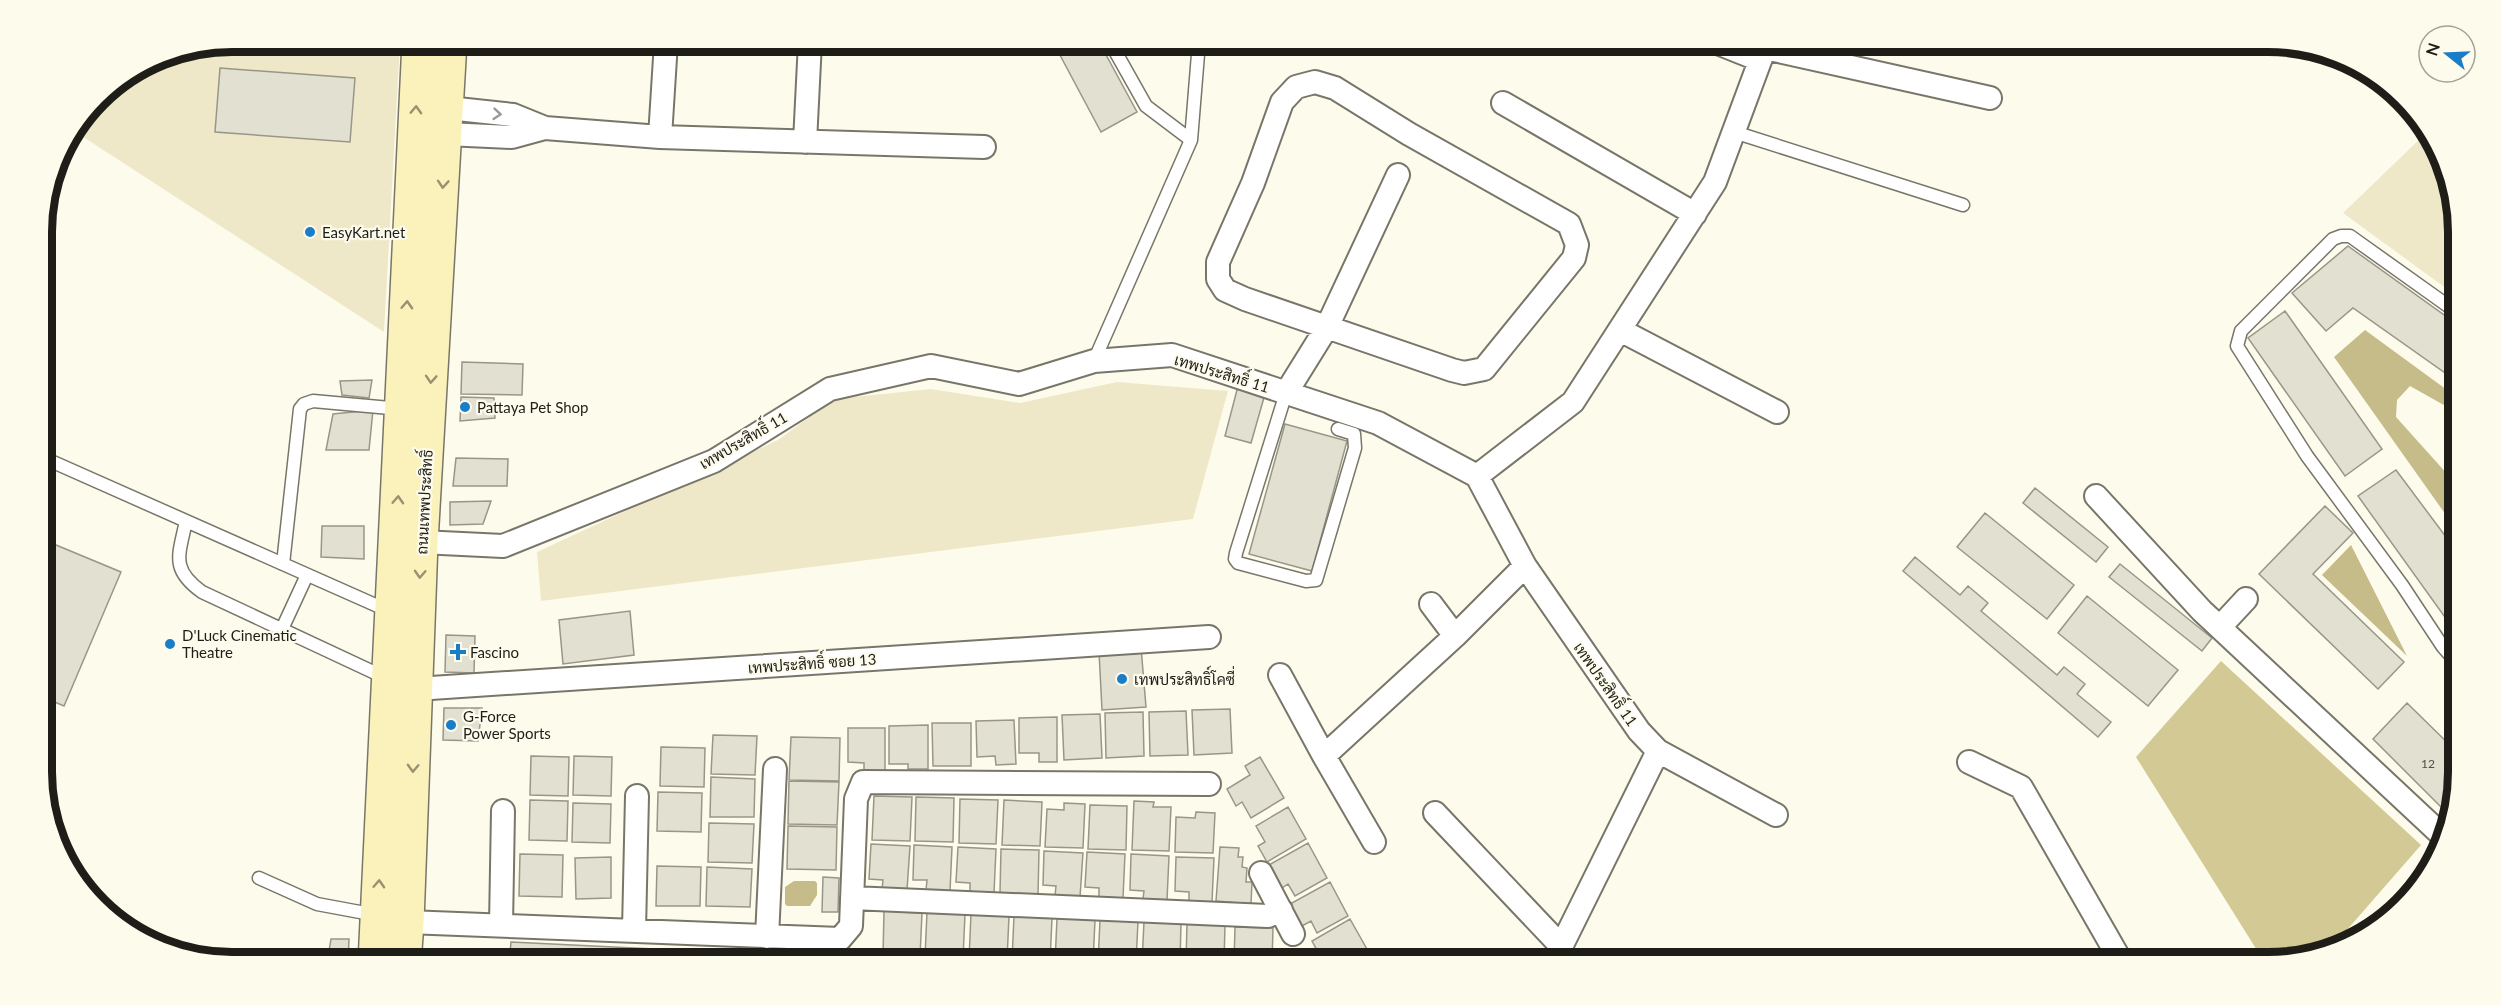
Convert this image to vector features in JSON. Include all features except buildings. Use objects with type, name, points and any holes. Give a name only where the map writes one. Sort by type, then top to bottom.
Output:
[{"type":"main road","name":"ถนนเทพประสิทธิ์","points":[[403,684],[393,612],[418,53]]},
{"type":"main road","name":"ถนนเทพประสิทธิ์","points":[[401,952],[392,919],[403,684],[421,542],[450,53]]},
{"type":"main road","name":"ถนนเทพประสิทธิ์","points":[[379,952],[392,919]]},
{"type":"street","points":[[1477,476],[1573,402],[1715,182],[1763,52]]},
{"type":"street","points":[[1775,52],[1990,98]]},
{"type":"street","points":[[660,137],[665,53]]},
{"type":"street","points":[[805,142],[809,53]]},
{"type":"street","points":[[1315,82],[1335,88],[1409,134],[1569,224],[1575,234],[1577,244],[1574,258],[1484,369],[1464,373],[1452,370],[1327,327],[1245,299],[1225,290],[1218,279],[1218,262],[1253,183],[1282,102],[1296,87],[1315,82]]},
{"type":"street","points":[[1503,103],[1695,214]]},
{"type":"street","points":[[447,121],[513,115],[545,128],[660,137],[984,147]]},
{"type":"street","points":[[1286,393],[1327,327],[1398,175]]},
{"type":"street","points":[[1620,330],[1777,412]]},
{"type":"street","name":"เทพประสิทธิ์ 11","points":[[421,542],[502,546],[714,461],[830,389],[931,366],[1019,384],[1094,361],[1172,356],[1378,423],[1477,476],[1525,566],[1639,731],[1658,752],[1776,816]]},
{"type":"street","points":[[2096,496],[2220,627],[2438,832]]},
{"type":"street","points":[[1324,756],[1455,636],[1525,566]]},
{"type":"street","points":[[2220,627],[2246,599]]},
{"type":"street","points":[[1431,604],[1455,636]]},
{"type":"street","name":"เทพประสิทธิ์ ซอย 13","points":[[403,684],[1209,637]]},
{"type":"street","points":[[1280,675],[1374,842]]},
{"type":"street","points":[[1558,952],[1658,752]]},
{"type":"street","points":[[1969,762],[2021,788],[2116,952]]},
{"type":"street","points":[[767,937],[775,769]]},
{"type":"street","points":[[392,919],[840,939],[851,926],[856,799],[863,782],[1209,784]]},
{"type":"street","points":[[634,930],[637,796]]},
{"type":"street","points":[[501,925],[503,810]]},
{"type":"street","points":[[1435,813],[1554,952]]},
{"type":"street","points":[[1261,873],[1293,934]]},
{"type":"street","points":[[852,898],[1268,916],[1281,910]]},
{"type":"lane","points":[[1116,53],[1146,106],[1191,140]]},
{"type":"lane","points":[[1094,361],[1191,140],[1198,53]]},
{"type":"lane","points":[[1734,132],[1963,205]]},
{"type":"lane","points":[[2448,306],[2350,236],[2341,236],[2333,239],[2241,331],[2237,346],[2307,456],[2402,585],[2448,653]]},
{"type":"lane","points":[[1286,393],[1236,553],[1235,559],[1238,563],[1306,581],[1316,580],[1355,448],[1354,435],[1338,429]]},
{"type":"lane","points":[[282,564],[300,409],[304,404],[313,401],[402,410]]},
{"type":"lane","points":[[53,463],[393,612]]},
{"type":"lane","points":[[186,521],[179,553],[180,569],[187,581],[202,592],[403,684]]},
{"type":"lane","points":[[282,629],[307,574]]},
{"type":"lane","points":[[259,878],[317,904],[392,919]]},
{"type":"shaded area","name":"EasyKart.net","points":[[221,53],[399,53],[384,332],[81,136],[83,132],[105,105],[132,83],[164,66],[197,56]]},
{"type":"shaded area","points":[[2421,138],[2435,164],[2447,209],[2448,290],[2343,213]]},
{"type":"shaded area","points":[[2365,330],[2448,391],[2448,407],[2410,386],[2397,400],[2396,417],[2448,475],[2448,518],[2334,357]]},
{"type":"shaded area","points":[[1117,382],[1228,391],[1193,519],[541,601],[537,552],[778,440],[834,399],[931,389],[1020,403]]},
{"type":"shaded area","points":[[2351,545],[2407,656],[2322,575]]},
{"type":"shaded area","points":[[2221,661],[2421,845],[2341,937],[2304,949],[2258,952],[2136,757]]},
{"type":"shaded area","points":[[794,881],[815,881],[817,883],[817,895],[810,906],[787,906],[785,904],[785,887]]},
{"type":"place","name":"EasyKart.net","points":[[310,232]]},
{"type":"place","name":"Pattaya Pet Shop","points":[[465,407]]},
{"type":"place","name":"D'Luck Cinematic Theatre","points":[[170,644]]},
{"type":"place","name":"Fascino","points":[[458,652]]},
{"type":"place","name":"เทพประสิทธิ์โคซี่","points":[[1122,679]]},
{"type":"place","name":"G-Force Power Sports","points":[[451,725]]}]
